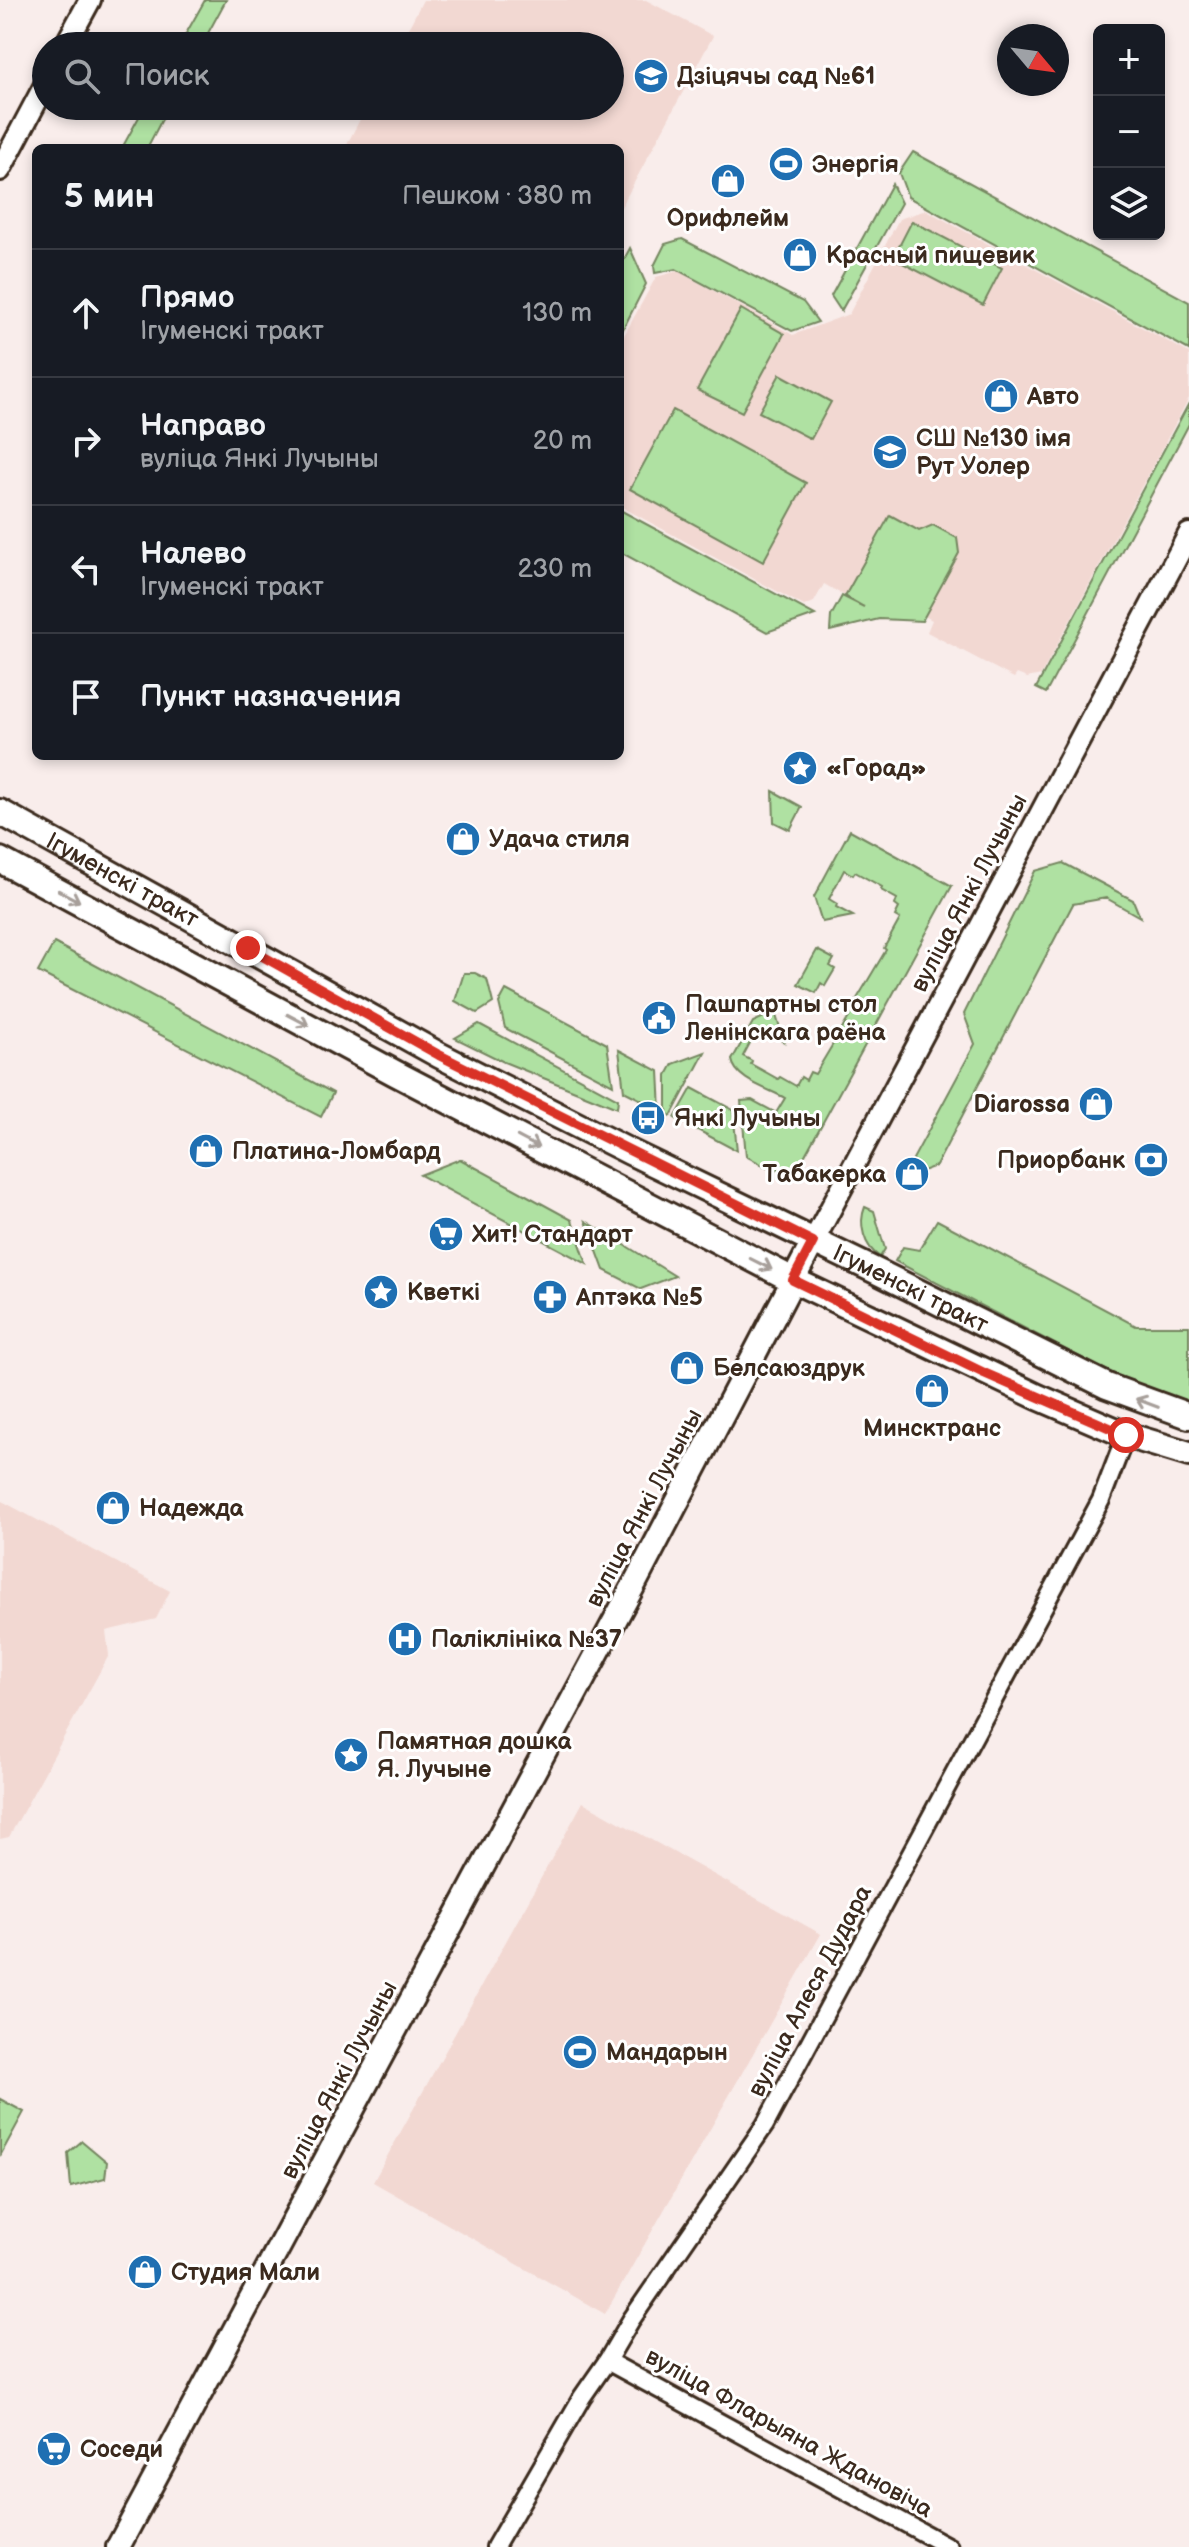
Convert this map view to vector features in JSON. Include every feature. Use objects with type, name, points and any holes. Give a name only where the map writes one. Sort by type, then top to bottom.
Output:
[{"type":"main road","name":"Ігуменскі тракт","points":[[0,812],[439,1055],[1107,1386],[1189,1416]]},
{"type":"main road","name":"Ігуменскі тракт","points":[[0,860],[395,1073],[793,1280],[984,1373],[1126,1435],[1189,1454]]},
{"type":"main road","name":"вуліца Янкі Лучыны","points":[[118,2547],[636,1581],[813,1242]]},
{"type":"street","points":[[73,32],[90,0]]},
{"type":"street","points":[[0,170],[32,109]]},
{"type":"street","name":"вуліца Янкі Лучыны","points":[[813,1242],[1189,534]]},
{"type":"street","name":"вуліца Алеся Дудара","points":[[495,2547],[582,2397],[631,2320],[765,2125],[1101,1500],[1126,1435]]},
{"type":"street","name":"вуліца Фларыяна Ждановіча","points":[[607,2361],[949,2547]]},
{"type":"shaded area","name":"Дзіцячы сад №61","points":[[423,0],[646,0],[713,36],[624,202],[624,144],[347,144],[360,120],[624,120],[624,32],[406,32]]},
{"type":"shaded area","name":"СШ №130 імя Рут Уолер","points":[[926,210],[1189,353],[1189,398],[1041,675],[1027,678],[1017,674],[1014,678],[927,632],[932,620],[888,596],[877,614],[824,584],[814,602],[804,606],[624,508],[624,336],[656,277],[678,271],[793,335],[849,314],[899,219]]},
{"type":"shaded area","points":[[0,1500],[170,1591],[156,1619],[106,1631],[109,1655],[9,1837],[0,1839]]},
{"type":"shaded area","points":[[583,1802],[821,1934],[605,2314],[373,2182]]},
{"type":"green space","points":[[205,0],[226,0],[209,32],[187,32]]},
{"type":"green space","points":[[137,120],[162,120],[149,144],[124,144]]},
{"type":"green space","points":[[913,152],[1189,302],[1189,350],[908,197],[899,173]]},
{"type":"green space","points":[[892,184],[901,203],[841,311],[831,296]]},
{"type":"green space","points":[[912,221],[1002,268],[983,305],[893,258]]},
{"type":"green space","points":[[682,239],[803,302],[818,322],[792,331],[676,269],[655,273],[654,266],[665,244]]},
{"type":"green space","points":[[630,248],[646,284],[624,327],[624,259]]},
{"type":"green space","points":[[741,309],[784,334],[742,412],[697,390]]},
{"type":"green space","points":[[780,374],[831,402],[811,439],[759,412]]},
{"type":"green space","points":[[1189,403],[1189,424],[1046,693],[1036,688]]},
{"type":"green space","points":[[673,410],[806,483],[763,562],[630,489]]},
{"type":"green space","points":[[624,512],[815,615],[767,632],[624,554]]},
{"type":"green space","points":[[890,515],[919,531],[933,525],[957,538],[959,553],[922,621],[879,619],[830,631],[831,616],[842,596],[864,607],[845,596]]},
{"type":"green space","points":[[773,791],[802,807],[790,830],[774,822]]},
{"type":"green space","points":[[850,830],[952,886],[799,1166],[772,1170],[746,1156],[741,1101],[752,1100],[776,1113],[785,1098],[739,1073],[732,1060],[753,1022],[775,1012],[784,1042],[757,1030],[743,1056],[752,1061],[751,1064],[796,1086],[801,1077],[806,1080],[810,1072],[815,1074],[857,1004],[855,1002],[886,950],[884,948],[900,919],[895,916],[899,908],[895,905],[897,899],[855,872],[853,875],[844,870],[829,899],[837,904],[836,907],[853,916],[822,922],[814,897]]},
{"type":"green space","points":[[1063,863],[1133,900],[1140,917],[1106,898],[1073,904],[936,1166],[917,1173],[913,1159],[975,1044],[964,1014],[1035,871]]},
{"type":"green space","points":[[54,943],[333,1093],[321,1117],[38,972]]},
{"type":"green space","points":[[817,950],[834,959],[830,966],[835,969],[825,986],[821,983],[816,993],[798,984]]},
{"type":"green space","points":[[464,973],[475,973],[487,979],[493,1003],[477,1013],[455,1001]]},
{"type":"green space","points":[[506,990],[607,1044],[613,1085],[505,1028],[499,1003]]},
{"type":"green space","points":[[479,1024],[618,1099],[617,1108],[504,1062],[455,1038]]},
{"type":"green space","points":[[619,1050],[659,1071],[661,1110],[624,1091]]},
{"type":"green space","points":[[705,1052],[671,1116],[667,1114],[667,1075],[673,1064]]},
{"type":"green space","points":[[692,1088],[733,1110],[737,1151],[675,1118]]},
{"type":"green space","points":[[460,1159],[572,1220],[587,1264],[420,1175]]},
{"type":"green space","points":[[865,1207],[874,1211],[885,1249],[880,1257],[874,1253],[864,1235],[862,1221]]},
{"type":"green space","points":[[937,1220],[1136,1326],[1189,1326],[1189,1403],[1101,1368],[895,1261],[903,1247],[919,1250]]},
{"type":"green space","points":[[586,1221],[675,1276],[641,1289],[604,1270]]},
{"type":"green space","points":[[0,2099],[24,2112],[0,2156]]},
{"type":"green space","points":[[82,2141],[107,2162],[105,2178],[71,2187],[68,2153]]},
{"type":"place","name":"Дзіцячы сад №61","points":[[651,76]]},
{"type":"place","name":"Энергія","points":[[786,164]]},
{"type":"place","name":"Орифлейм","points":[[728,181]]},
{"type":"place","name":"Красный пищевик","points":[[800,255]]},
{"type":"place","name":"Авто","points":[[1001,396]]},
{"type":"place","name":"СШ №130 імя Рут Уолер","points":[[890,452]]},
{"type":"place","name":"«Горад»","points":[[800,768]]},
{"type":"place","name":"Удача стиля","points":[[463,839]]},
{"type":"place","name":"Пашпартны стол Ленінскага раёна","points":[[659,1018]]},
{"type":"place","name":"Diarossa","points":[[1096,1104]]},
{"type":"place","name":"Янкі Лучыны","points":[[648,1118]]},
{"type":"place","name":"Платина-Ломбард","points":[[206,1151]]},
{"type":"place","name":"Приорбанк","points":[[1151,1160]]},
{"type":"place","name":"Табакерка","points":[[912,1174]]},
{"type":"place","name":"Хит! Стандарт","points":[[446,1234]]},
{"type":"place","name":"Кветкі","points":[[381,1292]]},
{"type":"place","name":"Аптэка №5","points":[[550,1297]]},
{"type":"place","name":"Белсаюздрук","points":[[687,1368]]},
{"type":"place","name":"Минсктранс","points":[[932,1391]]},
{"type":"place","name":"Надежда","points":[[113,1508]]},
{"type":"place","name":"Паліклініка №37","points":[[405,1639]]},
{"type":"place","name":"Памятная дошка Я. Лучыне","points":[[351,1755]]},
{"type":"place","name":"Мандарын","points":[[580,2052]]},
{"type":"place","name":"Студия Мали","points":[[145,2272]]},
{"type":"place","name":"Соседи","points":[[54,2449]]},
{"type":"route","points":[[248,948],[439,1055],[813,1242],[793,1280],[984,1373],[1126,1435]]}]
